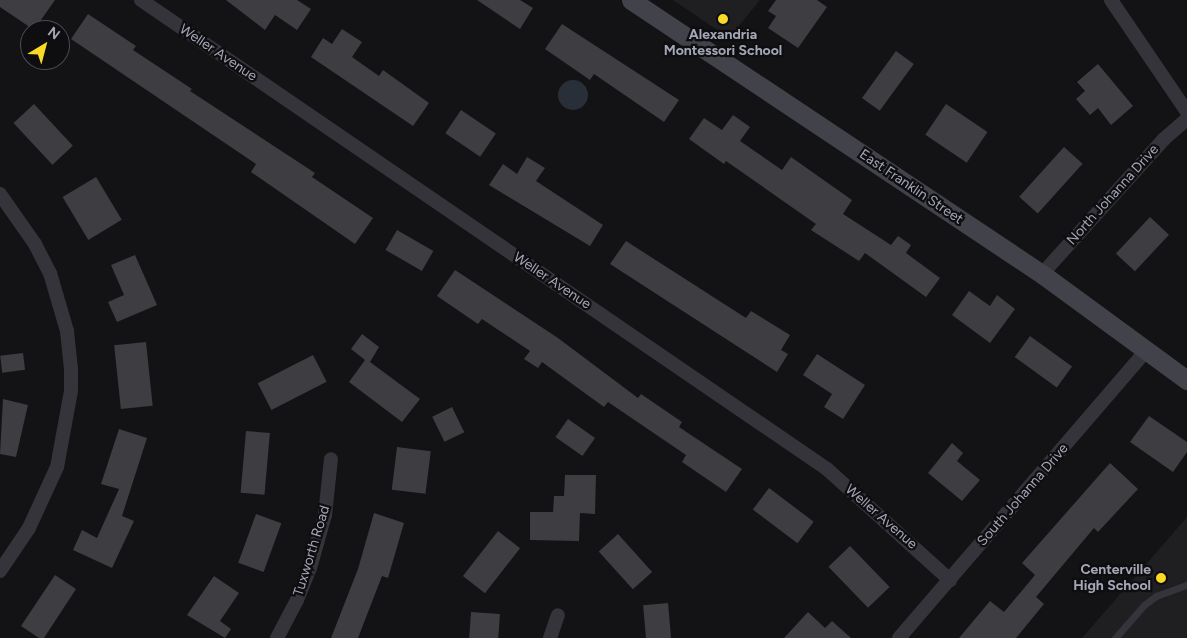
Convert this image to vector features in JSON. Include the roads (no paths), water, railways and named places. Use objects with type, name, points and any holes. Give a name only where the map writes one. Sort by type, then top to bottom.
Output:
[{"type":"street","name":"Weller Avenue","points":[[141,0],[826,469],[950,580]]},
{"type":"street","name":"East Franklin Street","points":[[631,0],[1042,274],[1187,380]]},
{"type":"street","points":[[1111,0],[1187,112]]},
{"type":"street","name":"North Johanna Drive","points":[[1042,274],[1164,139],[1187,119]]},
{"type":"street","points":[[0,194],[35,244],[50,273],[67,330],[71,368],[71,392],[57,467],[29,528],[0,571]]},
{"type":"street","name":"South Johanna Drive","points":[[899,638],[1146,351]]},
{"type":"street","name":"Tuxworth Road","points":[[277,638],[297,600],[310,568],[325,515],[331,459]]},
{"type":"street","points":[[550,638],[558,615]]},
{"type":"lane","points":[[1115,638],[1150,600],[1187,585]]},
{"type":"place","name":"Alexandria Montessori School","points":[[723,19]]},
{"type":"place","name":"Centerville High School","points":[[1161,578]]}]
